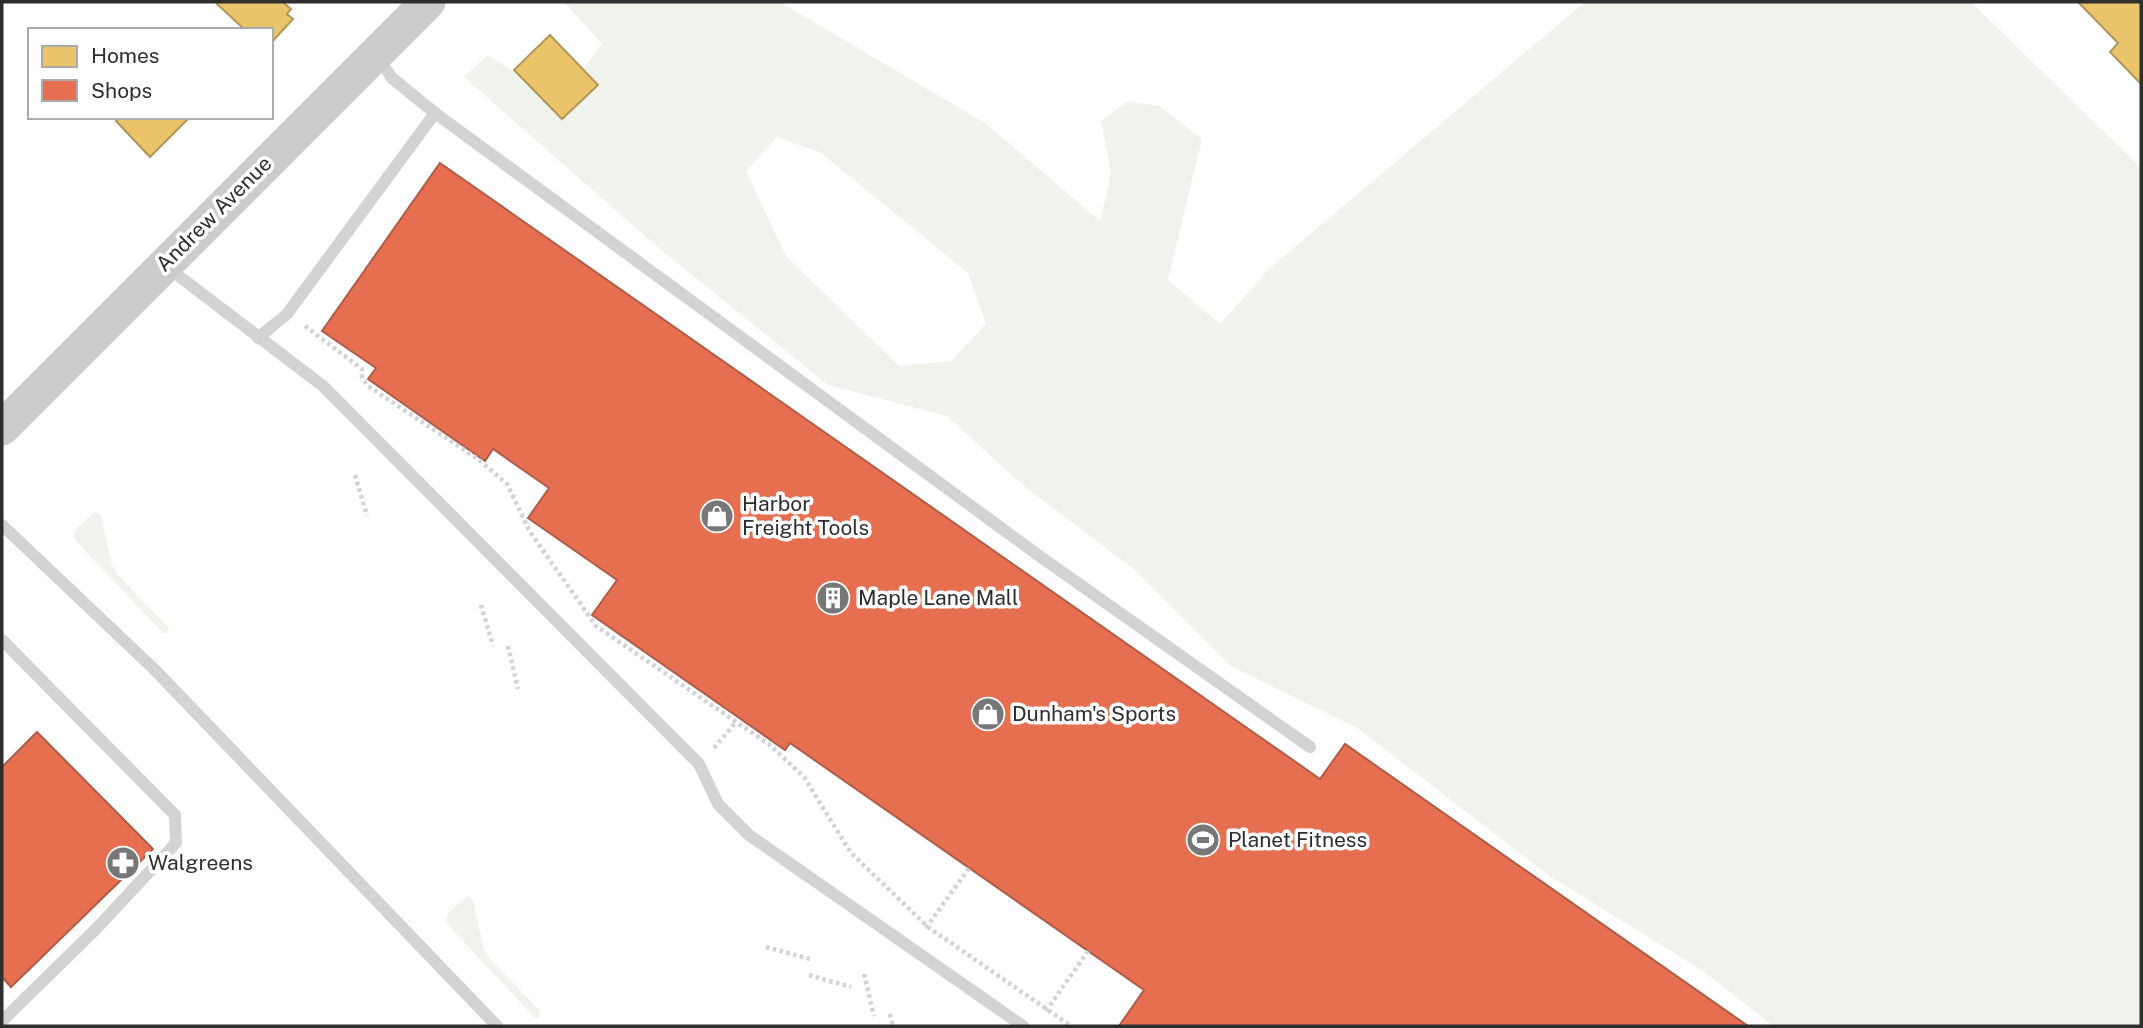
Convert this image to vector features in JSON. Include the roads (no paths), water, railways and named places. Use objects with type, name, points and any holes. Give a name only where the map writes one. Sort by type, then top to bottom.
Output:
[{"type":"street","name":"Andrew Avenue","points":[[2,428],[428,2]]},
{"type":"lane","points":[[376,54],[393,78],[435,113],[1038,555],[1310,747]]},
{"type":"lane","points":[[258,338],[287,314],[435,113]]},
{"type":"lane","points":[[164,265],[323,386],[699,764],[718,804],[748,835],[1023,1026]]},
{"type":"lane","points":[[2,525],[155,670],[497,1026]]},
{"type":"lane","points":[[2,640],[175,815],[176,843],[97,928],[2,1021]]},
{"type":"place","name":"Harbor Freight Tools","points":[[717,516]]},
{"type":"place","name":"Maple Lane Mall","points":[[833,598]]},
{"type":"place","name":"Dunham's Sports","points":[[988,714]]},
{"type":"place","name":"Planet Fitness","points":[[1203,840]]},
{"type":"place","name":"Walgreens","points":[[123,863]]}]
